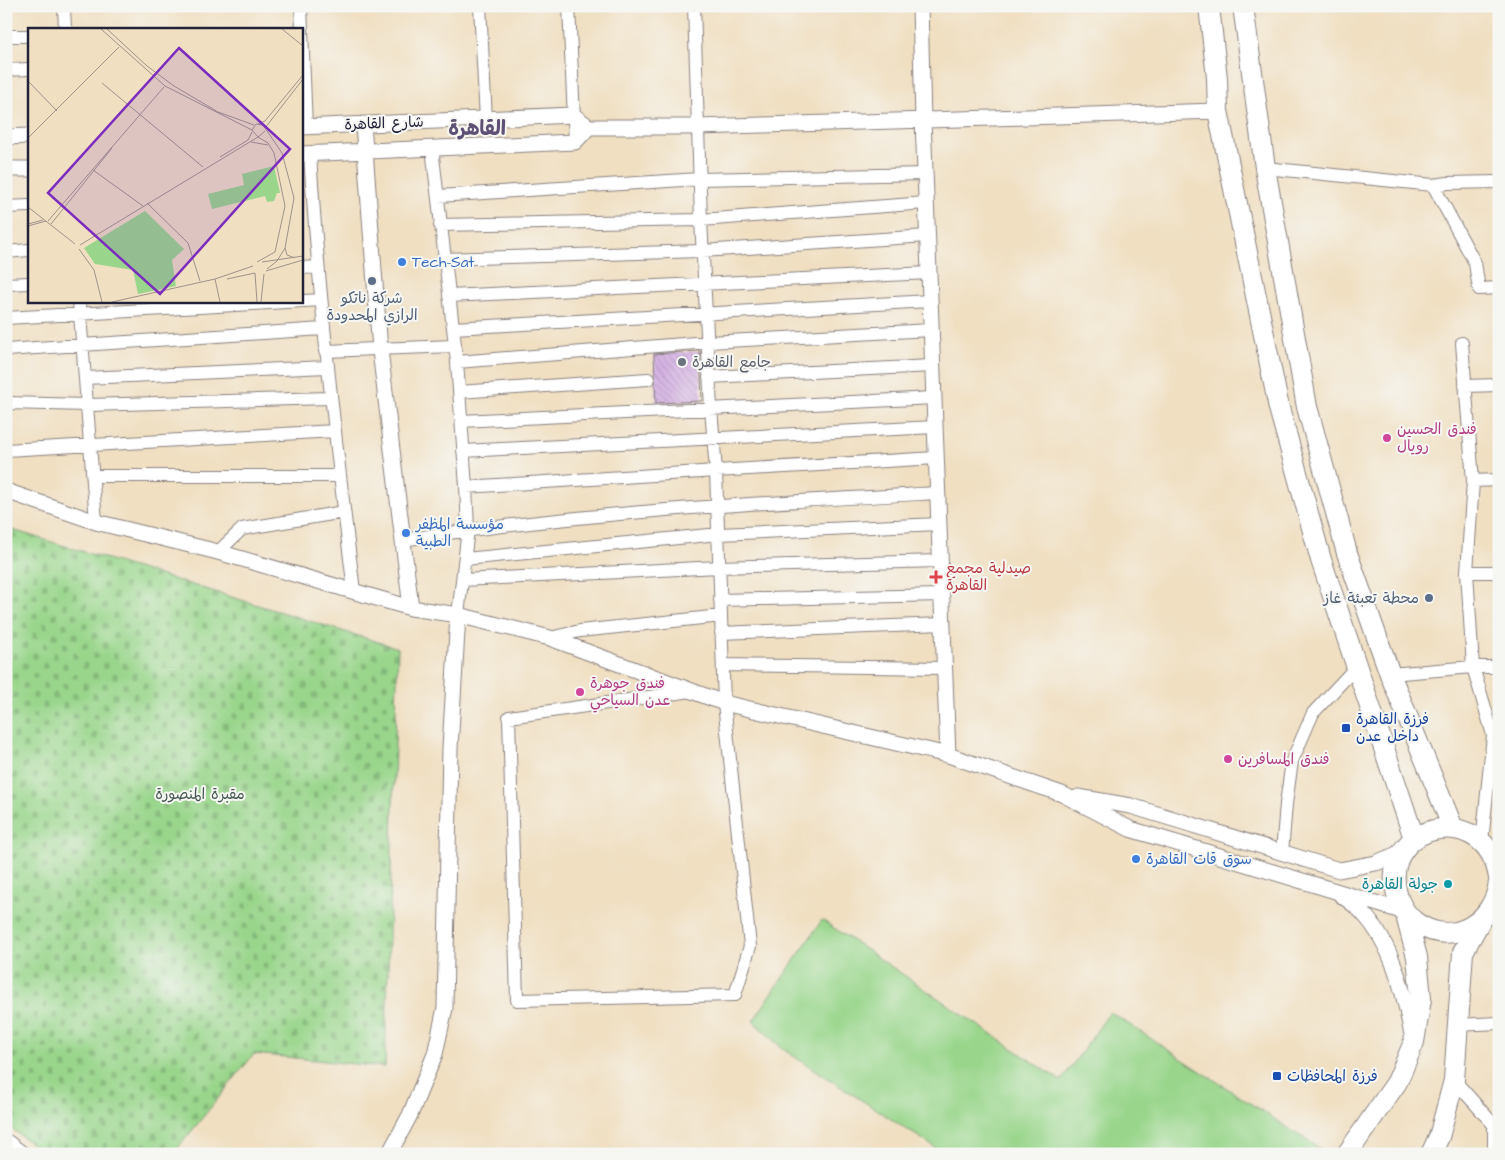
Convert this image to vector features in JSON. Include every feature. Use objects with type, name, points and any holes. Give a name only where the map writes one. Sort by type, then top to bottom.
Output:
[{"type":"highway","points":[[1209,6],[1218,111],[1279,408],[1321,560],[1357,666],[1408,845]]},
{"type":"highway","points":[[1243,6],[1265,168],[1307,407],[1347,553],[1390,674],[1453,828]]},
{"type":"highway","points":[[1347,1154],[1396,1082],[1414,1042],[1421,999],[1417,956],[1405,912],[1397,898],[1394,882],[1396,866],[1408,845],[1432,829],[1453,828],[1468,832],[1490,846],[1499,878]]},
{"type":"highway","points":[[1431,1154],[1439,1137],[1454,1080],[1463,952],[1490,911],[1497,894],[1499,882]]},
{"type":"highway","points":[[1405,912],[1417,924],[1433,931],[1449,932],[1466,929],[1490,911]]},
{"type":"main road","points":[[6,1144],[19,1154]]},
{"type":"street","points":[[64,6],[65,28]]},
{"type":"street","points":[[301,6],[302,28]]},
{"type":"street","points":[[480,6],[486,120]]},
{"type":"street","points":[[569,6],[575,142]]},
{"type":"street","points":[[692,690],[509,717],[517,1000],[736,994],[750,946],[724,703],[718,506],[702,251],[694,6]]},
{"type":"street","points":[[920,6],[927,236],[948,755]]},
{"type":"street","points":[[302,32],[303,127]]},
{"type":"street","points":[[6,36],[28,36]]},
{"type":"street","points":[[6,70],[28,69]]},
{"type":"street","points":[[573,115],[589,127],[698,127],[1218,111]]},
{"type":"street","name":"شارع القاهرة","points":[[303,127],[573,115]]},
{"type":"street","points":[[363,124],[380,350],[411,608]]},
{"type":"street","points":[[575,142],[589,127]]},
{"type":"street","points":[[6,137],[28,136]]},
{"type":"street","name":"شارع القاهرة","points":[[305,154],[575,142]]},
{"type":"street","points":[[390,1154],[410,1115],[435,1054],[445,1008],[450,748],[458,615],[468,529],[453,328],[432,148]]},
{"type":"street","points":[[305,154],[307,193],[315,236],[330,398],[354,591]]},
{"type":"street","points":[[1265,168],[1433,185],[1499,182]]},
{"type":"street","points":[[6,169],[28,169]]},
{"type":"street","points":[[438,196],[700,179],[925,174]]},
{"type":"street","points":[[1433,185],[1475,263],[1479,289],[1499,288]]},
{"type":"street","points":[[440,225],[701,220],[926,203]]},
{"type":"street","points":[[6,207],[28,206]]},
{"type":"street","points":[[302,237],[315,236]]},
{"type":"street","points":[[444,259],[702,251],[927,236]]},
{"type":"street","points":[[6,252],[28,250]]},
{"type":"street","points":[[302,268],[318,267]]},
{"type":"street","points":[[449,296],[929,273]]},
{"type":"street","points":[[6,284],[28,283]]},
{"type":"street","points":[[302,301],[321,300]]},
{"type":"street","points":[[453,328],[930,300]]},
{"type":"street","points":[[6,318],[79,307],[252,302]]},
{"type":"street","points":[[79,307],[96,522]]},
{"type":"street","points":[[6,350],[323,329]]},
{"type":"street","points":[[456,362],[708,342],[931,330]]},
{"type":"street","points":[[1462,343],[1473,481],[1467,572],[1473,667],[1493,735],[1490,846]]},
{"type":"street","points":[[326,351],[454,346]]},
{"type":"street","points":[[709,377],[932,366]]},
{"type":"street","points":[[86,378],[327,367]]},
{"type":"street","points":[[459,392],[648,379]]},
{"type":"street","points":[[1465,386],[1499,385]]},
{"type":"street","points":[[6,403],[88,404],[330,398]]},
{"type":"street","points":[[461,421],[934,398]]},
{"type":"street","points":[[463,451],[935,427]]},
{"type":"street","points":[[6,450],[334,431]]},
{"type":"street","points":[[466,487],[716,470],[936,458]]},
{"type":"street","points":[[93,476],[340,476]]},
{"type":"street","points":[[1473,481],[1499,480]]},
{"type":"street","points":[[6,491],[96,522],[218,552],[411,608],[458,615],[550,638],[724,703],[948,755],[1062,794],[1130,829],[1405,912]]},
{"type":"street","points":[[403,540],[468,529],[718,506],[938,493]]},
{"type":"street","points":[[218,552],[242,529],[344,512]]},
{"type":"street","points":[[465,559],[719,534],[939,524]]},
{"type":"street","points":[[462,580],[719,567],[940,561]]},
{"type":"street","points":[[1467,572],[1499,572]]},
{"type":"street","points":[[720,600],[941,595]]},
{"type":"street","points":[[550,638],[580,631],[721,616]]},
{"type":"street","points":[[721,633],[943,624]]},
{"type":"street","points":[[723,665],[944,668]]},
{"type":"street","points":[[1282,853],[1292,761],[1313,713],[1357,666]]},
{"type":"street","points":[[1390,674],[1473,667],[1499,667]]},
{"type":"street","points":[[1062,794],[1131,806],[1339,870],[1376,863],[1408,845]]},
{"type":"street","points":[[1336,890],[1361,912],[1376,929],[1404,991],[1414,1042]]},
{"type":"street","points":[[1457,1026],[1499,1023]]},
{"type":"street","points":[[1454,1080],[1496,1125],[1494,1154]]},
{"type":"green space","name":"مقبرة المنصورة","points":[[6,528],[398,648],[385,1067],[254,1054],[173,1154],[46,1154],[6,1125]]},
{"type":"green space","points":[[822,920],[1061,1081],[1110,1012],[1325,1152],[1323,1154],[945,1154],[784,1050],[753,1021]]},
{"type":"building","name":"جامع القاهرة","points":[[700,351],[702,401],[656,403],[654,354]]},
{"type":"place","name":"Tech-Sat","points":[[402,262]]},
{"type":"place","name":"شركة ناتكو الرازي المحدودة","points":[[372,281]]},
{"type":"place","name":"جامع القاهرة","points":[[682,362]]},
{"type":"place","name":"فندق الحسين رويال","points":[[1387,438]]},
{"type":"place","name":"مؤسسة المظفر الطبية","points":[[406,533]]},
{"type":"place","name":"صيدلية مجمع القاهرة","points":[[936,577]]},
{"type":"place","name":"محطة تعبئة غاز","points":[[1429,598]]},
{"type":"place","name":"فندق جوهرة عدن السياحي","points":[[580,692]]},
{"type":"place","name":"فرزة القاهرة داخل عدن","points":[[1346,728]]},
{"type":"place","name":"فندق المسافرين","points":[[1228,759]]},
{"type":"place","name":"سوق قات القاهرة","points":[[1136,859]]},
{"type":"place","name":"جولة القاهرة","points":[[1448,884]]},
{"type":"place","name":"فرزة المحافظات","points":[[1277,1076]]},
{"type":"district","name":"القاهرة","points":[[477,128]]}]
